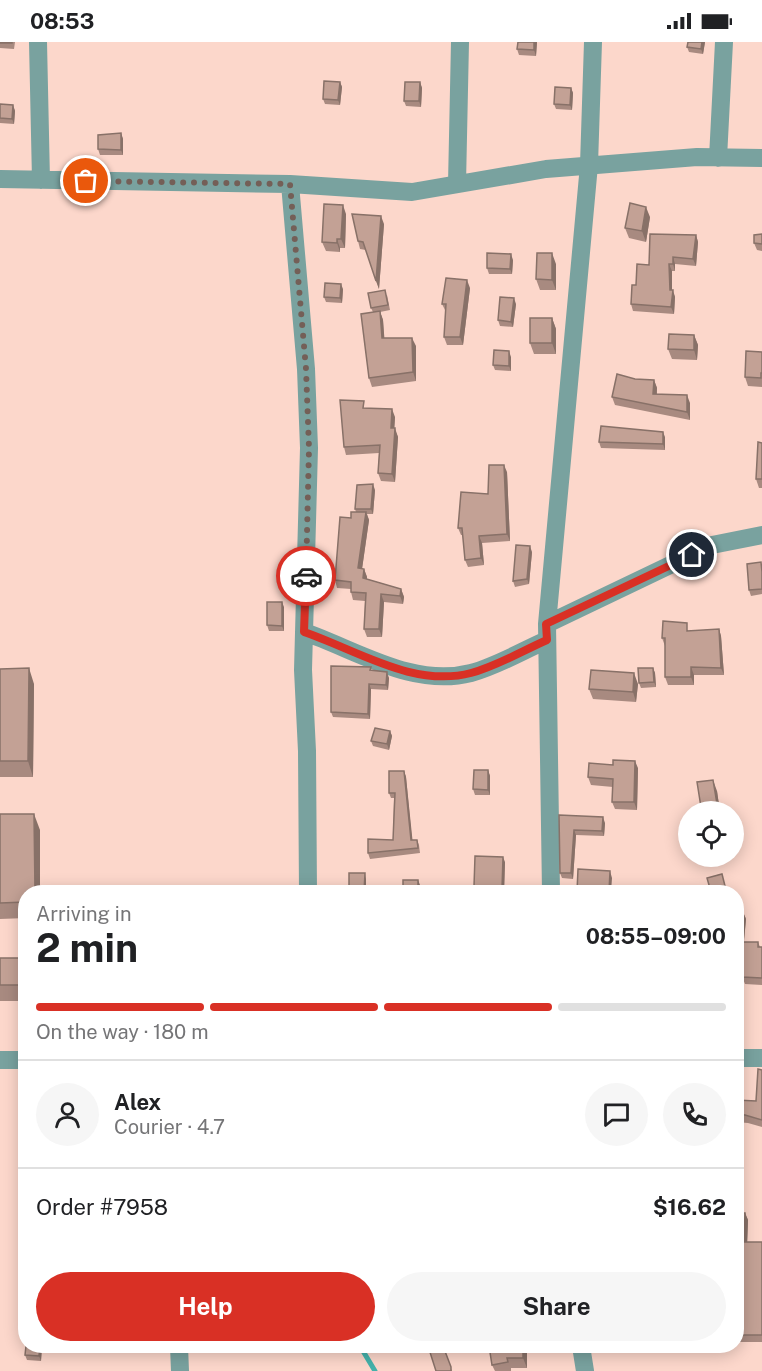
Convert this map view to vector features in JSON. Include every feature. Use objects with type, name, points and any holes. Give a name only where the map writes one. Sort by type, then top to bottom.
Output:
[{"type":"street","points":[[38,42],[40,180]]},
{"type":"street","points":[[458,184],[460,42]]},
{"type":"street","points":[[551,885],[547,632],[589,165],[593,42]]},
{"type":"street","points":[[718,158],[724,42]]},
{"type":"street","points":[[0,180],[290,184],[412,192],[546,169],[697,157],[762,158]]},
{"type":"street","points":[[290,184],[306,369],[309,448],[304,632],[308,885]]},
{"type":"street","points":[[304,632],[408,672],[434,676],[472,673],[712,545],[762,535]]},
{"type":"street","points":[[744,1058],[762,1058]]},
{"type":"street","points":[[0,1060],[18,1060]]},
{"type":"street","points":[[179,1353],[180,1371]]},
{"type":"street","points":[[582,1353],[585,1371]]},
{"type":"building","points":[[518,42],[534,42],[534,50],[517,49]]},
{"type":"building","points":[[688,42],[702,42],[701,49],[687,47]]},
{"type":"building","points":[[324,81],[340,82],[338,100],[323,99]]},
{"type":"building","points":[[405,82],[420,82],[419,101],[404,101]]},
{"type":"building","points":[[555,87],[571,88],[570,105],[554,104]]},
{"type":"building","points":[[0,104],[13,105],[12,119],[0,118]]},
{"type":"building","points":[[121,133],[121,150],[98,149],[98,135]]},
{"type":"building","points":[[630,203],[646,207],[642,231],[625,228]]},
{"type":"building","points":[[324,204],[343,205],[341,239],[337,239],[337,243],[322,242]]},
{"type":"building","points":[[352,214],[381,216],[376,281],[363,242],[358,241]]},
{"type":"building","points":[[650,234],[696,235],[693,259],[673,257],[673,264],[669,264],[670,290],[673,290],[671,307],[631,304],[632,285],[636,285],[637,264],[649,265]]},
{"type":"building","points":[[762,234],[762,244],[754,243],[754,235]]},
{"type":"building","points":[[487,253],[511,254],[510,269],[487,268]]},
{"type":"building","points":[[537,253],[552,253],[552,280],[536,279]]},
{"type":"building","points":[[446,278],[467,280],[460,337],[444,337],[446,304],[442,304]]},
{"type":"building","points":[[325,283],[341,284],[340,298],[324,297]]},
{"type":"building","points":[[385,290],[388,305],[371,308],[368,293]]},
{"type":"building","points":[[500,297],[514,298],[511,322],[498,320]]},
{"type":"building","points":[[380,311],[382,338],[412,338],[413,372],[369,378],[361,314]]},
{"type":"building","points":[[530,318],[552,318],[552,343],[530,343]]},
{"type":"building","points":[[669,334],[694,335],[694,350],[668,349]]},
{"type":"building","points":[[494,350],[509,351],[509,366],[493,365]]},
{"type":"building","points":[[746,351],[762,352],[761,378],[745,377]]},
{"type":"building","points":[[617,374],[635,379],[654,380],[653,394],[687,395],[687,412],[612,397]]},
{"type":"building","points":[[340,400],[364,401],[363,408],[392,409],[391,428],[395,428],[392,474],[378,473],[380,445],[344,447]]},
{"type":"building","points":[[601,426],[663,432],[663,444],[599,442]]},
{"type":"building","points":[[758,442],[762,443],[762,479],[756,479]]},
{"type":"building","points":[[489,465],[504,465],[507,534],[479,536],[481,558],[465,560],[462,528],[458,528],[461,492],[488,494]]},
{"type":"building","points":[[373,484],[371,509],[355,509],[357,485]]},
{"type":"building","points":[[351,512],[366,512],[358,568],[364,569],[363,578],[401,589],[400,596],[381,594],[379,629],[364,629],[366,593],[351,592],[351,582],[335,580],[340,517],[351,518]]},
{"type":"building","points":[[516,545],[530,546],[527,579],[513,581]]},
{"type":"building","points":[[761,562],[762,589],[749,590],[747,564]]},
{"type":"building","points":[[267,602],[282,602],[282,626],[267,625]]},
{"type":"building","points":[[663,621],[687,623],[687,631],[719,629],[721,668],[691,667],[691,677],[665,677]]},
{"type":"building","points":[[331,666],[371,667],[370,670],[387,672],[386,685],[369,684],[368,714],[331,712]]},
{"type":"building","points":[[29,668],[28,761],[0,761],[0,669]]},
{"type":"building","points":[[638,668],[653,668],[654,682],[639,683]]},
{"type":"building","points":[[591,670],[634,673],[633,692],[589,689]]},
{"type":"building","points":[[375,728],[390,731],[387,744],[371,741]]},
{"type":"building","points":[[613,760],[635,761],[634,802],[612,802],[613,779],[588,777],[589,763],[613,765]]},
{"type":"building","points":[[474,770],[488,770],[488,790],[473,789]]},
{"type":"building","points":[[389,771],[404,771],[411,840],[417,840],[418,848],[368,853],[368,839],[393,840],[395,793],[389,793]]},
{"type":"building","points":[[713,780],[716,801],[700,801],[697,782]]},
{"type":"building","points":[[0,814],[34,814],[35,885],[18,885],[18,902],[0,903]]},
{"type":"building","points":[[559,815],[603,817],[602,831],[574,830],[571,873],[560,873]]},
{"type":"building","points":[[475,856],[503,857],[502,885],[474,885]]},
{"type":"building","points":[[578,869],[610,871],[609,885],[577,885]]},
{"type":"building","points":[[349,873],[365,873],[364,885],[349,885]]},
{"type":"building","points":[[722,874],[725,885],[709,885],[707,878]]},
{"type":"building","points":[[403,880],[418,880],[418,885],[403,885]]},
{"type":"building","points":[[744,942],[758,942],[758,947],[762,947],[762,978],[744,977]]},
{"type":"building","points":[[0,958],[18,958],[18,985],[0,985]]},
{"type":"building","points":[[758,1069],[762,1070],[762,1120],[744,1115],[744,1100],[756,1101]]},
{"type":"building","points":[[744,1242],[762,1242],[762,1335],[744,1335]]},
{"type":"building","points":[[25,1353],[39,1353],[39,1356],[25,1355]]},
{"type":"building","points":[[430,1353],[446,1353],[451,1371],[436,1371]]},
{"type":"building","points":[[490,1353],[523,1353],[523,1358],[507,1358],[508,1362],[492,1365]]},
{"type":"waterway","points":[[364,1353],[375,1371]]},
{"type":"way so far","points":[[86,181],[290,184],[306,369],[309,448],[306,576]]},
{"type":"route","points":[[306,576],[304,632],[408,672],[450,677],[472,673],[547,640],[546,624],[692,555]]}]
